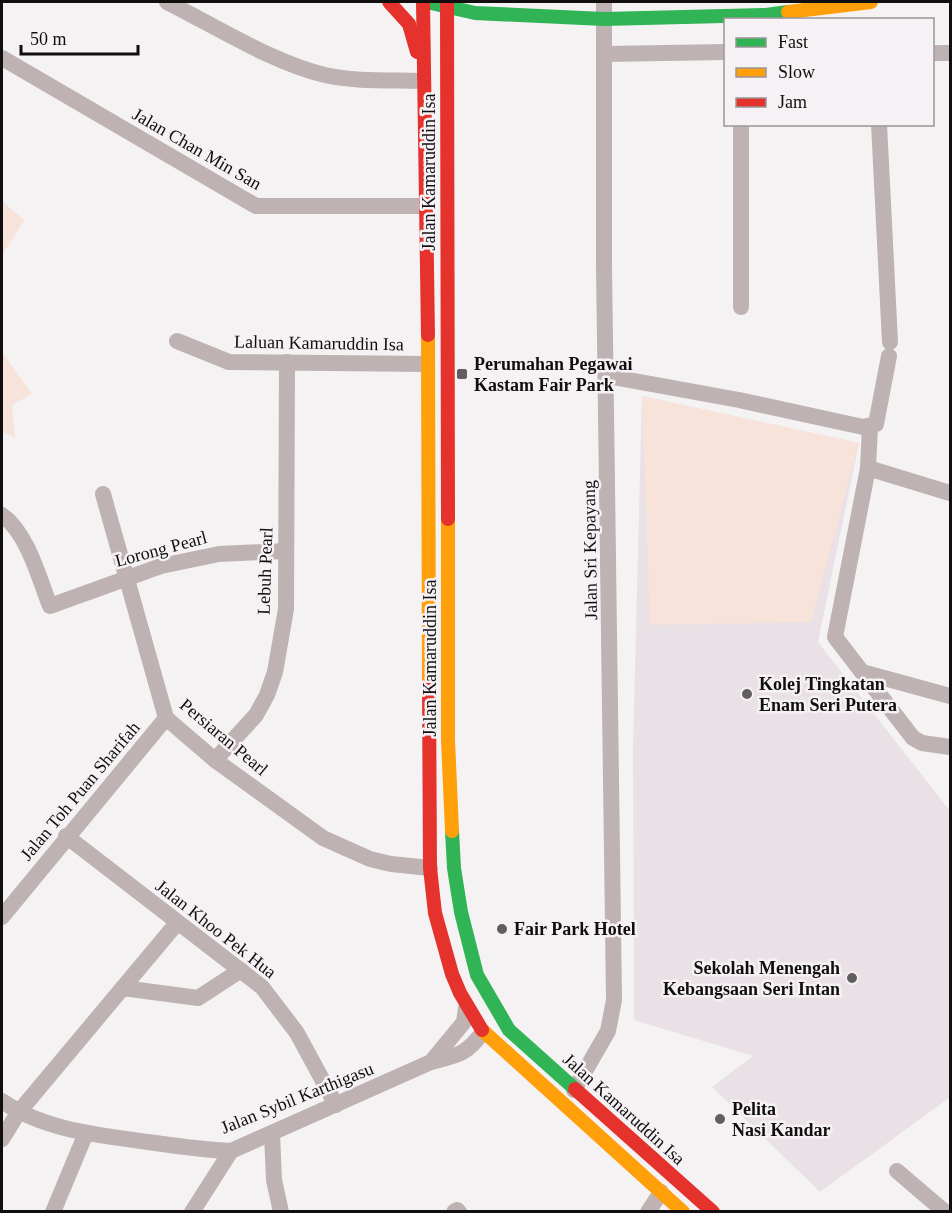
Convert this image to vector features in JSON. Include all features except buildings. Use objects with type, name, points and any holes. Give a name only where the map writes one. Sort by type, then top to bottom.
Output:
[{"type":"main road","points":[[389,2],[409,24],[416,43],[425,108]]},
{"type":"main road","points":[[424,2],[447,4],[475,13],[604,19],[766,15],[871,2]]},
{"type":"main road","name":"Jalan Kamaruddin Isa","points":[[424,2],[430,868],[434,912],[449,969],[466,1008],[483,1032],[683,1212]]},
{"type":"main road","name":"Jalan Kamaruddin Isa","points":[[447,4],[448,740],[454,868],[461,912],[477,975],[509,1030],[712,1212]]},
{"type":"main road","points":[[430,868],[432,873],[441,879],[461,912]]},
{"type":"main road","points":[[477,975],[473,988],[485,1016],[483,1032]]},
{"type":"main road","points":[[563,1106],[574,1090]]},
{"type":"street","points":[[167,2],[299,68],[338,77],[421,81]]},
{"type":"street","name":"Jalan Sri Kepayang","points":[[574,1090],[608,1031],[614,1000],[604,266],[604,2]]},
{"type":"street","points":[[604,54],[724,52]]},
{"type":"street","points":[[934,53],[951,53]]},
{"type":"street","name":"Jalan Chan Min San","points":[[2,58],[256,206],[427,206]]},
{"type":"street","points":[[741,126],[741,308]]},
{"type":"street","points":[[607,376],[739,400],[863,427],[876,424],[890,349],[879,126]]},
{"type":"street","name":"Laluan Kamaruddin Isa","points":[[177,341],[229,362],[427,364]]},
{"type":"street","name":"Lebuh Pearl","points":[[215,760],[256,715],[267,695],[286,609],[287,362]]},
{"type":"street","points":[[870,427],[868,468],[835,637],[913,738],[922,742],[951,747]]},
{"type":"street","points":[[868,468],[951,493]]},
{"type":"street","name":"Persiaran Pearl","points":[[103,494],[166,718],[215,760],[323,838],[370,859],[391,864],[430,868]]},
{"type":"street","name":"Lorong Pearl","points":[[4,519],[28,549],[50,606],[161,566],[219,554],[286,551]]},
{"type":"street","points":[[862,672],[951,696]]},
{"type":"street","name":"Jalan Toh Puan Sharifah","points":[[2,916],[166,718]]},
{"type":"street","name":"Jalan Khoo Pek Hua","points":[[66,836],[262,987],[297,1033],[336,1105]]},
{"type":"street","points":[[2,1139],[18,1113],[177,923]]},
{"type":"street","points":[[123,988],[198,998],[241,970]]},
{"type":"street","name":"Jalan Sybil Karthigasu","points":[[431,1062],[464,1022],[466,1008]]},
{"type":"street","name":"Jalan Sybil Karthigasu","points":[[2,1101],[18,1113],[86,1133],[208,1150],[231,1150],[431,1062],[448,1058],[471,1048],[483,1032]]},
{"type":"street","points":[[53,1212],[86,1133]]},
{"type":"street","points":[[272,1133],[274,1180],[281,1212]]},
{"type":"street","points":[[192,1212],[231,1150]]},
{"type":"street","points":[[897,1171],[945,1212]]},
{"type":"street","points":[[648,1212],[661,1192]]},
{"type":"street","points":[[454,1212],[457,1210],[459,1212]]},
{"type":"shaded area","points":[[2,201],[24,220],[2,256]]},
{"type":"shaded area","points":[[2,352],[32,394],[12,405],[15,438],[2,432]]},
{"type":"shaded area","points":[[642,396],[859,443],[818,642],[950,811],[949,1098],[820,1192],[712,1087],[753,1056],[634,1020],[633,746]]},
{"type":"shaded area","points":[[642,396],[859,443],[811,622],[650,625]]},
{"type":"traffic: fast","points":[[431,3],[475,13],[604,19],[766,15],[788,12]]},
{"type":"traffic: fast","points":[[452,831],[454,868],[461,912],[477,975],[509,1030],[575,1089]]},
{"type":"traffic: slow","points":[[788,12],[871,2]]},
{"type":"traffic: slow","points":[[428,335],[429,688]]},
{"type":"traffic: slow","points":[[448,519],[448,740],[452,831]]},
{"type":"traffic: slow","points":[[482,1030],[683,1212]]},
{"type":"traffic: jam","points":[[389,2],[409,24],[417,52]]},
{"type":"traffic: jam","points":[[423,2],[428,335]]},
{"type":"traffic: jam","points":[[447,2],[448,519]]},
{"type":"traffic: jam","points":[[429,688],[430,868],[435,913],[452,974],[460,993],[482,1030]]},
{"type":"traffic: jam","points":[[575,1089],[713,1212]]},
{"type":"place","name":"Perumahan Pegawai Kastam Fair Park","points":[[462,374]]},
{"type":"place","name":"Kolej Tingkatan Enam Seri Putera","points":[[747,694]]},
{"type":"place","name":"Fair Park Hotel","points":[[502,929]]},
{"type":"place","name":"Sekolah Menengah Kebangsaan Seri Intan","points":[[852,978]]},
{"type":"place","name":"Pelita Nasi Kandar","points":[[720,1119]]}]
